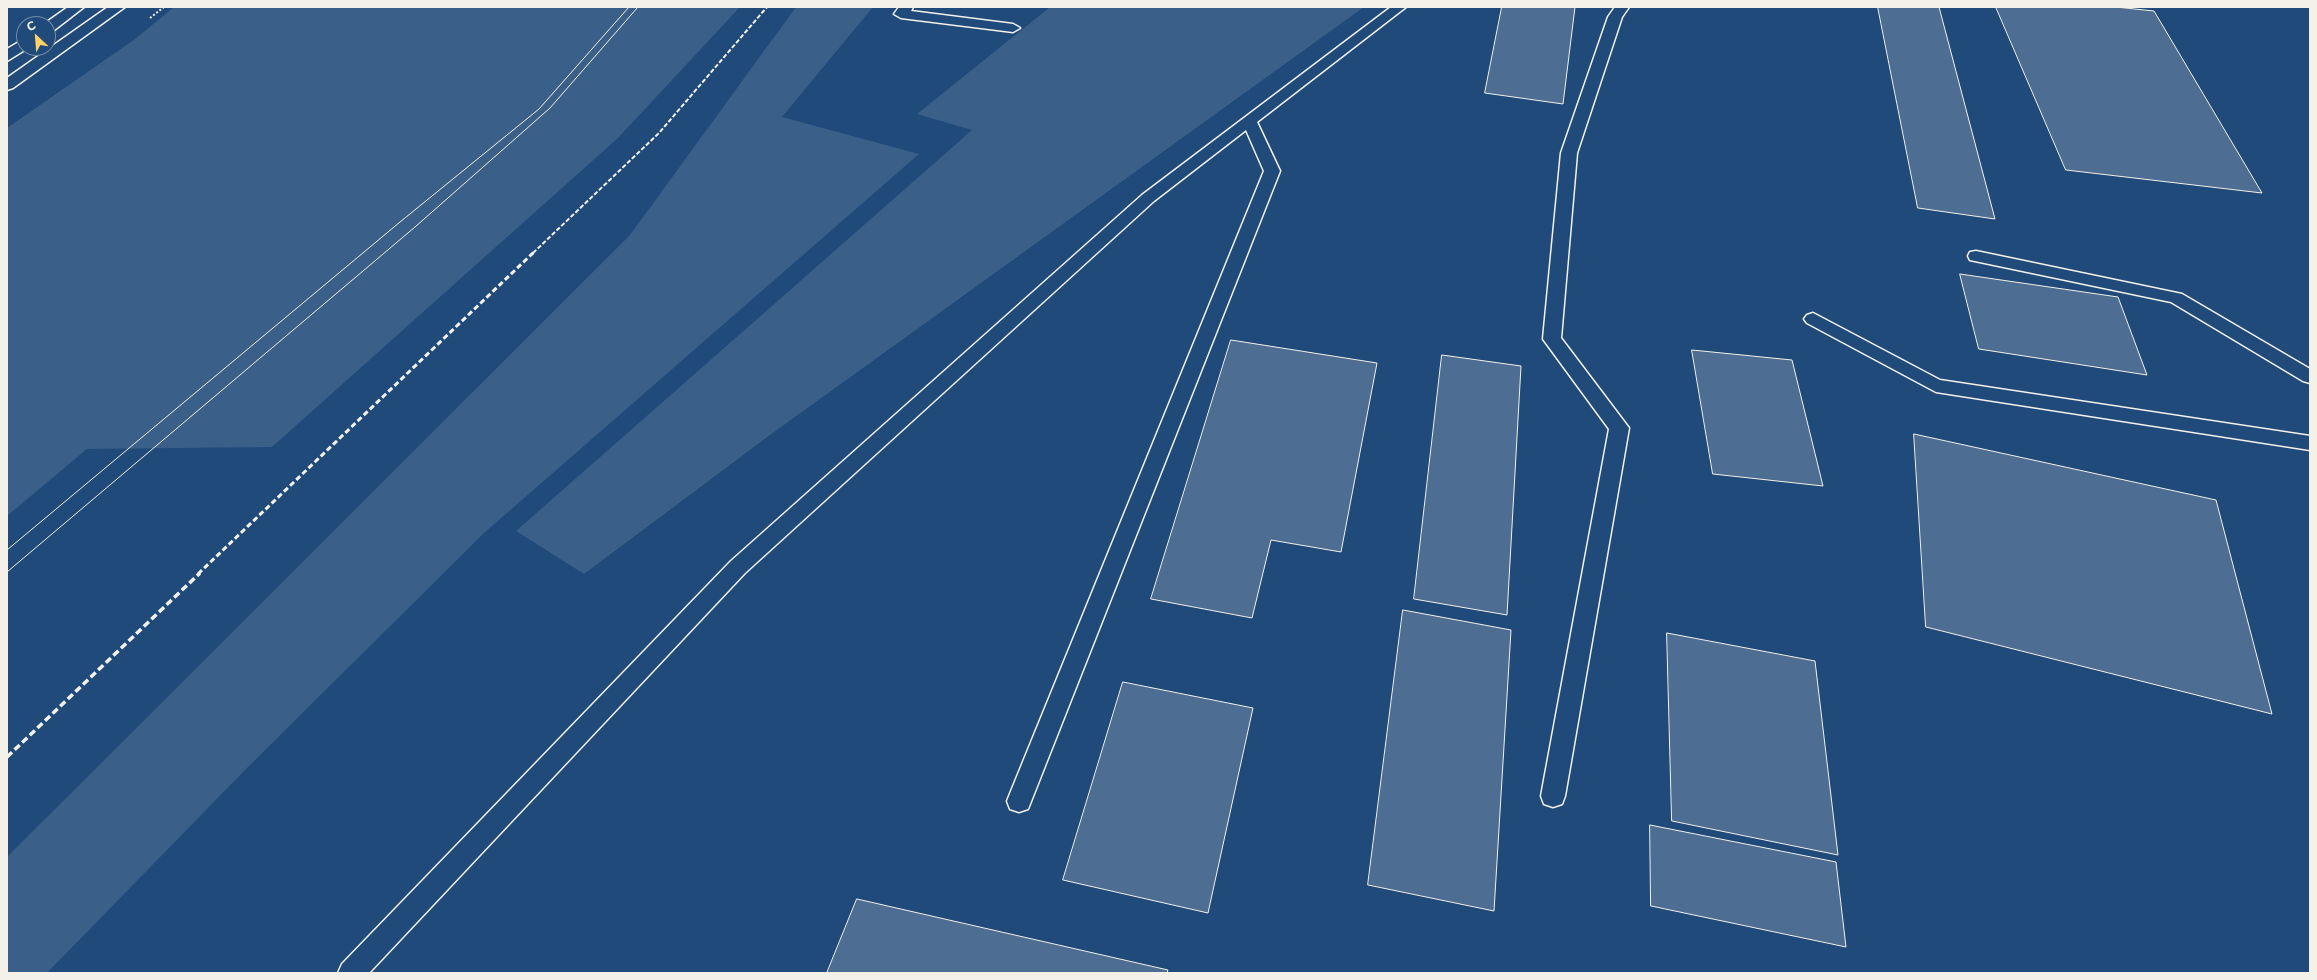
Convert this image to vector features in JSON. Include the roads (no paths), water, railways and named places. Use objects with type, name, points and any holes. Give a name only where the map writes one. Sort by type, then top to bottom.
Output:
[{"type":"main road","points":[[56,22],[77,7]]},
{"type":"main road","points":[[7,85],[118,7]]},
{"type":"main road","points":[[906,7],[901,14],[1013,28]]},
{"type":"main road","points":[[7,56],[16,50]]},
{"type":"lane","points":[[351,973],[738,567],[1148,198],[1399,7]]},
{"type":"lane","points":[[1553,796],[1619,428],[1552,339],[1569,153],[1615,17],[1622,7]]},
{"type":"lane","points":[[1019,801],[1272,171],[1249,120]]},
{"type":"lane","points":[[1976,256],[2176,298],[2310,377]]},
{"type":"lane","points":[[1813,319],[1936,386],[2310,444]]},
{"type":"tram line","points":[[7,550],[400,222],[539,109],[629,7]]},
{"type":"tram line","points":[[7,572],[415,227],[550,108],[638,7]]},
{"type":"railway","points":[[533,253],[659,133],[767,7]]},
{"type":"railway","points":[[198,574],[534,252]]},
{"type":"railway","points":[[7,757],[200,573]]}]
